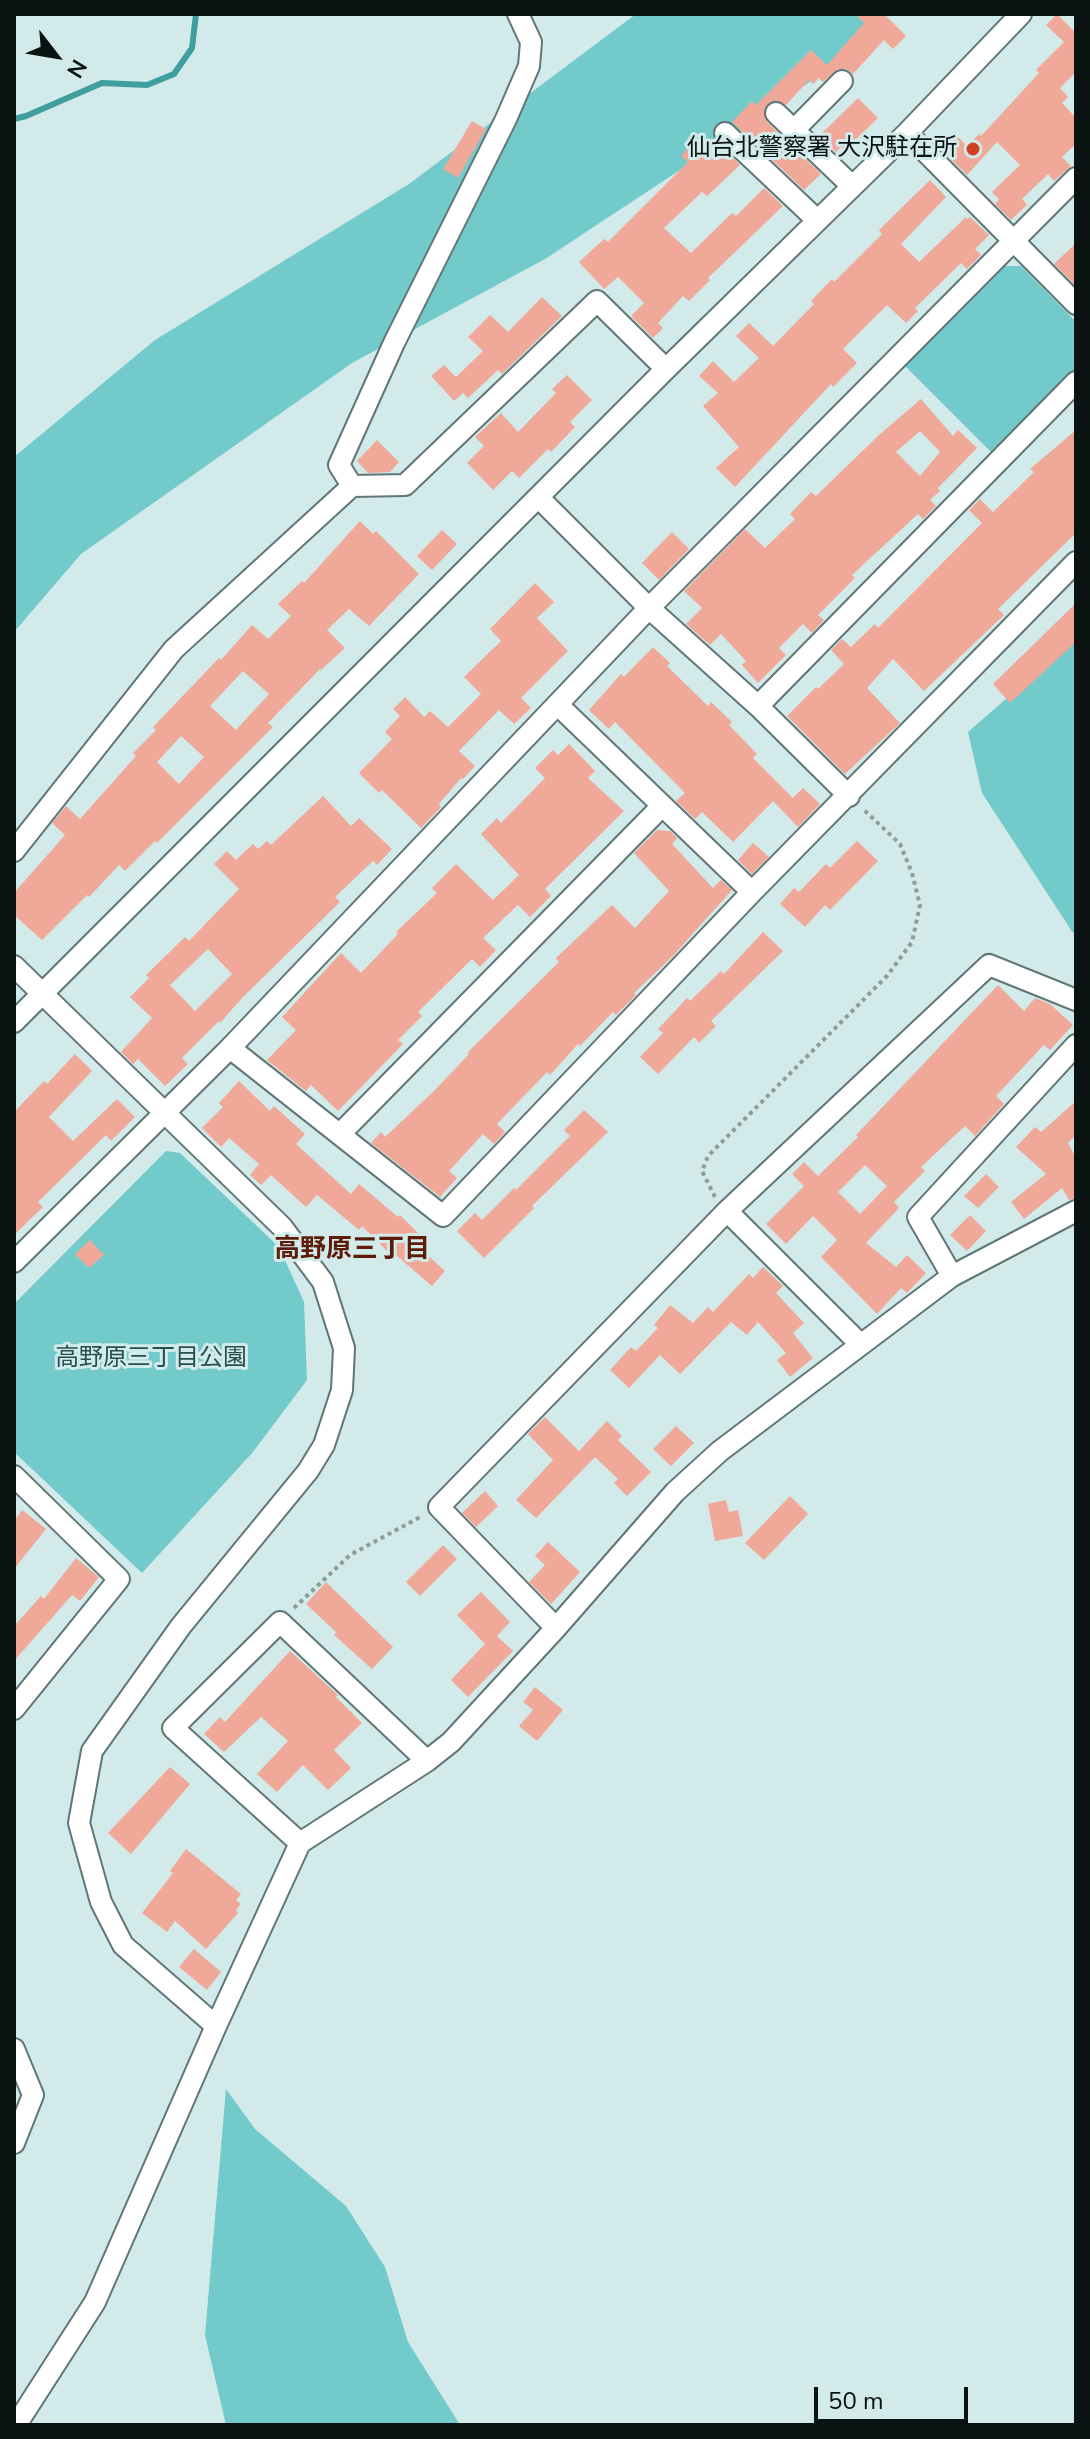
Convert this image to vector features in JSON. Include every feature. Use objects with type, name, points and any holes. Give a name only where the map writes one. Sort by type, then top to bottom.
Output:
[{"type":"street","points":[[352,486],[339,465],[394,343],[506,119],[529,66],[531,42],[518,14]]},
{"type":"street","points":[[14,1022],[666,369],[907,133],[1021,14]]},
{"type":"street","points":[[794,130],[842,81]]},
{"type":"street","points":[[776,113],[852,186]]},
{"type":"street","points":[[725,133],[817,220]]},
{"type":"street","points":[[907,133],[1076,304]]},
{"type":"street","points":[[14,1262],[230,1048],[649,608],[1076,178]]},
{"type":"street","points":[[14,851],[174,649],[352,486],[405,485],[597,301],[666,369]]},
{"type":"street","points":[[758,706],[1076,382]]},
{"type":"street","points":[[539,498],[649,608],[758,706],[849,796]]},
{"type":"street","points":[[230,1048],[443,1216],[752,892],[1076,562]]},
{"type":"street","points":[[558,705],[752,892]]},
{"type":"street","points":[[341,1133],[661,807]]},
{"type":"street","points":[[556,1628],[439,1507],[727,1211],[989,965],[1076,1000]]},
{"type":"street","points":[[14,966],[282,1227],[323,1282],[344,1348],[342,1390],[324,1445],[308,1471],[259,1535],[181,1626],[92,1751],[79,1823],[101,1902],[123,1945],[216,2026]]},
{"type":"street","points":[[952,1276],[918,1217],[1076,1045]]},
{"type":"street","points":[[727,1211],[860,1344]]},
{"type":"street","points":[[16,2425],[95,2302],[300,1843],[427,1761],[451,1742],[675,1492],[720,1451],[952,1276],[1076,1211]]},
{"type":"street","points":[[14,1476],[119,1579],[14,1709]]},
{"type":"street","points":[[300,1843],[173,1728],[280,1622],[427,1761]]},
{"type":"street","points":[[14,2049],[33,2095],[14,2143]]},
{"type":"path","points":[[727,1211],[710,1191],[702,1171],[708,1156],[887,976],[912,942],[920,905],[900,844],[849,796]]},
{"type":"path","points":[[280,1622],[350,1555],[439,1507]]},
{"type":"green space","points":[[636,14],[875,14],[844,57],[765,114],[545,259],[352,363],[81,554],[14,632],[14,457],[155,340],[409,184]]},
{"type":"green space","points":[[1005,266],[1021,266],[1076,322],[1076,369],[992,453],[905,366]]},
{"type":"green space","points":[[1076,638],[1076,928],[1073,933],[982,793],[968,732]]},
{"type":"green space","name":"高野原三丁目公園","points":[[166,1151],[180,1153],[279,1247],[304,1302],[307,1380],[253,1452],[142,1573],[14,1452],[14,1304]]},
{"type":"green space","points":[[226,2089],[255,2129],[346,2206],[385,2267],[408,2342],[460,2425],[226,2425],[205,2335]]},
{"type":"building","points":[[855,14],[884,14],[906,36],[893,49],[884,40],[853,74],[846,69],[838,69],[823,82],[819,78],[813,84],[809,80],[786,105],[773,100],[764,109],[767,122],[821,174],[804,190],[732,122],[752,101],[756,105],[811,50],[827,65],[864,23]]},
{"type":"building","points":[[1057,14],[1074,31],[1076,29],[1076,72],[1060,88],[1068,97],[1062,103],[1076,118],[1076,144],[1062,157],[1071,166],[1054,181],[1048,174],[1022,199],[1027,205],[1011,220],[995,204],[999,199],[992,192],[1020,165],[997,142],[967,175],[943,151],[957,136],[967,146],[979,134],[981,136],[1039,73],[1036,70],[1064,42],[1046,25]]},
{"type":"building","points":[[858,98],[878,118],[844,151],[841,147],[836,152],[819,136]]},
{"type":"building","points":[[472,121],[486,129],[458,178],[443,169]]},
{"type":"building","points":[[714,139],[740,165],[707,196],[702,192],[664,228],[691,253],[732,213],[736,216],[764,188],[783,206],[708,278],[710,280],[689,301],[683,296],[658,323],[663,328],[653,338],[631,316],[644,303],[618,277],[604,289],[579,262],[604,239],[608,242],[688,162],[681,156],[692,143],[701,152]]},
{"type":"building","points":[[930,180],[946,197],[901,244],[919,262],[966,217],[970,217],[989,235],[975,249],[981,255],[967,269],[961,263],[915,308],[918,311],[906,323],[887,305],[843,349],[857,363],[833,387],[831,384],[735,487],[716,468],[739,447],[703,406],[718,393],[699,376],[713,361],[734,382],[759,358],[736,336],[749,323],[773,346],[814,304],[811,301],[882,234],[879,230]]},
{"type":"building","points":[[1076,243],[1076,286],[1054,264]]},
{"type":"building","points":[[542,297],[562,316],[502,374],[498,370],[468,398],[463,393],[454,401],[431,376],[444,365],[456,377],[483,351],[468,337],[490,315],[508,332]]},
{"type":"building","points":[[567,375],[592,400],[570,422],[575,427],[519,478],[512,471],[493,490],[467,463],[484,446],[475,437],[501,413],[518,432],[556,393],[552,389]]},
{"type":"building","points":[[921,399],[953,436],[958,430],[977,448],[938,488],[940,491],[930,500],[936,506],[923,519],[918,514],[852,575],[855,578],[818,615],[824,620],[812,633],[803,624],[779,648],[786,655],[758,683],[742,665],[746,661],[721,634],[710,645],[686,624],[702,608],[684,591],[745,529],[765,548],[795,519],[790,514],[811,492],[816,496]],"holes":[[[920,431],[940,452],[920,476],[896,452]]]},
{"type":"building","points":[[1076,430],[1076,533],[998,609],[1004,615],[924,691],[893,659],[867,688],[900,723],[845,774],[787,716],[844,664],[831,650],[842,639],[851,647],[875,624],[878,628],[982,523],[969,510],[980,499],[993,512],[1034,472],[1030,469]]},
{"type":"building","points":[[377,440],[399,462],[390,472],[368,473],[357,461]]},
{"type":"building","points":[[360,521],[373,534],[376,531],[419,574],[369,626],[349,609],[327,630],[345,648],[320,669],[268,723],[273,727],[157,843],[155,841],[125,871],[119,865],[42,940],[14,915],[14,893],[65,835],[52,823],[66,806],[80,819],[136,756],[133,753],[156,730],[153,727],[252,625],[268,639],[291,616],[278,604],[302,581],[304,583]],"holes":[[[243,671],[269,694],[236,730],[210,706]],[[181,736],[204,757],[179,784],[157,762]]]},
{"type":"building","points":[[442,530],[457,544],[432,570],[417,556]]},
{"type":"building","points":[[672,532],[689,549],[659,580],[642,563]]},
{"type":"building","points":[[535,583],[554,602],[537,618],[568,651],[521,698],[531,708],[514,724],[499,710],[459,751],[475,766],[461,778],[439,804],[441,807],[421,828],[382,790],[379,793],[359,773],[392,739],[385,732],[400,716],[393,709],[405,697],[424,717],[430,711],[448,727],[481,694],[464,677],[501,641],[490,629]]},
{"type":"building","points":[[1076,603],[1076,642],[1010,703],[993,684]]},
{"type":"building","points":[[653,647],[670,663],[667,666],[708,706],[711,702],[732,722],[729,725],[757,754],[753,758],[793,798],[803,788],[820,804],[798,827],[773,801],[733,842],[702,812],[695,819],[676,801],[685,793],[615,722],[609,729],[589,710],[621,674],[624,677]]},
{"type":"building","points":[[569,744],[595,771],[588,778],[624,811],[545,889],[551,896],[530,917],[518,905],[483,938],[496,950],[480,967],[472,959],[418,1012],[422,1016],[398,1040],[403,1044],[338,1111],[311,1085],[306,1091],[267,1060],[296,1030],[282,1017],[341,953],[361,973],[398,934],[396,932],[437,893],[432,888],[456,864],[493,900],[519,875],[481,834],[497,818],[501,823],[545,778],[535,768],[553,750],[558,755]]},
{"type":"building","points":[[323,796],[351,826],[359,818],[392,849],[377,865],[373,861],[335,897],[340,902],[182,1058],[188,1064],[165,1086],[138,1059],[133,1064],[121,1052],[152,1018],[130,997],[149,978],[146,975],[185,937],[189,941],[239,889],[214,864],[227,851],[236,860],[253,844],[258,849],[267,841],[271,845]],"holes":[[[208,949],[232,974],[195,1011],[170,985]]]},
{"type":"building","points":[[657,830],[670,831],[677,838],[672,844],[713,888],[721,880],[732,890],[616,1015],[613,1012],[550,1075],[547,1072],[497,1124],[505,1132],[494,1144],[483,1134],[449,1171],[457,1178],[440,1197],[371,1143],[381,1132],[385,1137],[435,1090],[467,1053],[559,962],[556,958],[612,905],[635,928],[669,891],[634,853]]},
{"type":"building","points":[[857,841],[878,861],[830,910],[825,905],[805,927],[780,904],[794,888],[799,892],[826,864],[830,868]]},
{"type":"building","points":[[753,843],[769,857],[752,874],[738,860]]},
{"type":"building","points":[[763,932],[783,951],[711,1021],[716,1026],[699,1043],[694,1037],[658,1074],[640,1057],[663,1033],[658,1029],[687,998],[690,1001],[721,971],[724,974]]},
{"type":"building","points":[[998,985],[1024,1011],[1035,998],[1050,1004],[1073,1025],[1050,1050],[1044,1045],[996,1096],[1004,1104],[975,1136],[965,1126],[921,1167],[925,1171],[894,1202],[899,1208],[866,1243],[896,1267],[907,1255],[926,1273],[907,1293],[901,1288],[877,1314],[821,1257],[837,1240],[813,1216],[786,1244],[766,1224],[804,1186],[792,1174],[804,1162],[818,1176],[858,1137],[856,1135]],"holes":[[[865,1165],[887,1186],[860,1214],[838,1192]]]},
{"type":"building","points":[[75,1054],[92,1071],[49,1117],[73,1141],[117,1099],[135,1117],[111,1141],[106,1135],[38,1202],[43,1207],[14,1235],[14,1112],[44,1081],[47,1084]]},
{"type":"building","points":[[239,1081],[270,1111],[274,1106],[305,1134],[296,1144],[351,1194],[359,1184],[398,1217],[400,1215],[419,1234],[412,1241],[445,1271],[432,1286],[397,1256],[394,1258],[362,1226],[359,1230],[317,1195],[306,1207],[271,1175],[261,1185],[250,1175],[259,1164],[229,1138],[221,1147],[202,1128],[223,1107],[219,1103]]},
{"type":"building","points":[[1076,1101],[1076,1135],[1068,1143],[1076,1158],[1076,1198],[1069,1200],[1062,1188],[1024,1219],[1011,1202],[1046,1174],[1016,1147],[1035,1127],[1041,1132]]},
{"type":"building","points":[[584,1110],[608,1132],[484,1258],[457,1231],[475,1213],[482,1220],[514,1188],[516,1190],[570,1136],[564,1130]]},
{"type":"building","points":[[986,1174],[999,1187],[978,1208],[964,1196]]},
{"type":"building","points":[[970,1215],[986,1231],[967,1251],[950,1235]]},
{"type":"building","points":[[90,1240],[104,1255],[89,1268],[75,1254]]},
{"type":"building","points":[[763,1267],[783,1286],[776,1293],[804,1323],[793,1333],[813,1358],[790,1377],[777,1360],[786,1353],[758,1322],[747,1335],[731,1322],[680,1374],[660,1355],[629,1388],[610,1370],[631,1347],[636,1351],[658,1328],[654,1325],[670,1305],[693,1323],[708,1307],[713,1312],[749,1274],[753,1278]]},
{"type":"building","points":[[545,1417],[579,1451],[607,1421],[622,1436],[618,1440],[651,1472],[627,1496],[614,1483],[618,1479],[595,1457],[536,1518],[516,1500],[553,1460],[528,1434]]},
{"type":"building","points":[[676,1426],[694,1443],[671,1466],[653,1449]]},
{"type":"building","points":[[485,1491],[498,1506],[476,1527],[462,1513]]},
{"type":"building","points":[[790,1496],[808,1514],[764,1560],[745,1543]]},
{"type":"building","points":[[726,1500],[729,1512],[738,1510],[743,1536],[715,1541],[708,1504]]},
{"type":"building","points":[[22,1510],[46,1529],[14,1569],[14,1521]]},
{"type":"building","points":[[548,1542],[580,1572],[551,1604],[529,1582],[545,1565],[535,1556]]},
{"type":"building","points":[[443,1545],[457,1559],[420,1596],[406,1582]]},
{"type":"building","points":[[76,1558],[99,1577],[80,1601],[72,1595],[14,1661],[14,1626],[41,1596],[44,1599]]},
{"type":"building","points":[[326,1582],[393,1647],[372,1669],[334,1635],[336,1632],[306,1604]]},
{"type":"building","points":[[481,1592],[510,1622],[497,1636],[513,1651],[468,1697],[451,1680],[485,1644],[457,1615]]},
{"type":"building","points":[[290,1651],[338,1695],[336,1697],[362,1723],[334,1750],[351,1768],[328,1790],[303,1765],[277,1792],[257,1774],[288,1741],[261,1717],[224,1752],[204,1734],[220,1717],[225,1722]]},
{"type":"building","points":[[535,1687],[563,1710],[537,1741],[519,1726],[533,1710],[523,1702]]},
{"type":"building","points":[[170,1767],[190,1784],[131,1854],[108,1833]]},
{"type":"building","points":[[186,1849],[241,1894],[236,1900],[241,1904],[236,1910],[238,1913],[206,1949],[175,1921],[167,1932],[142,1913],[173,1873],[170,1871]]},
{"type":"building","points":[[194,1949],[221,1972],[207,1990],[179,1967]]},
{"type":"waterway","points":[[14,119],[102,83],[147,85],[174,74],[192,48],[196,14]]},
{"type":"place","name":"仙台北警察署 大沢駐在所","points":[[973,149]]},
{"type":"district","name":"高野原三丁目","points":[[352,1251]]}]
